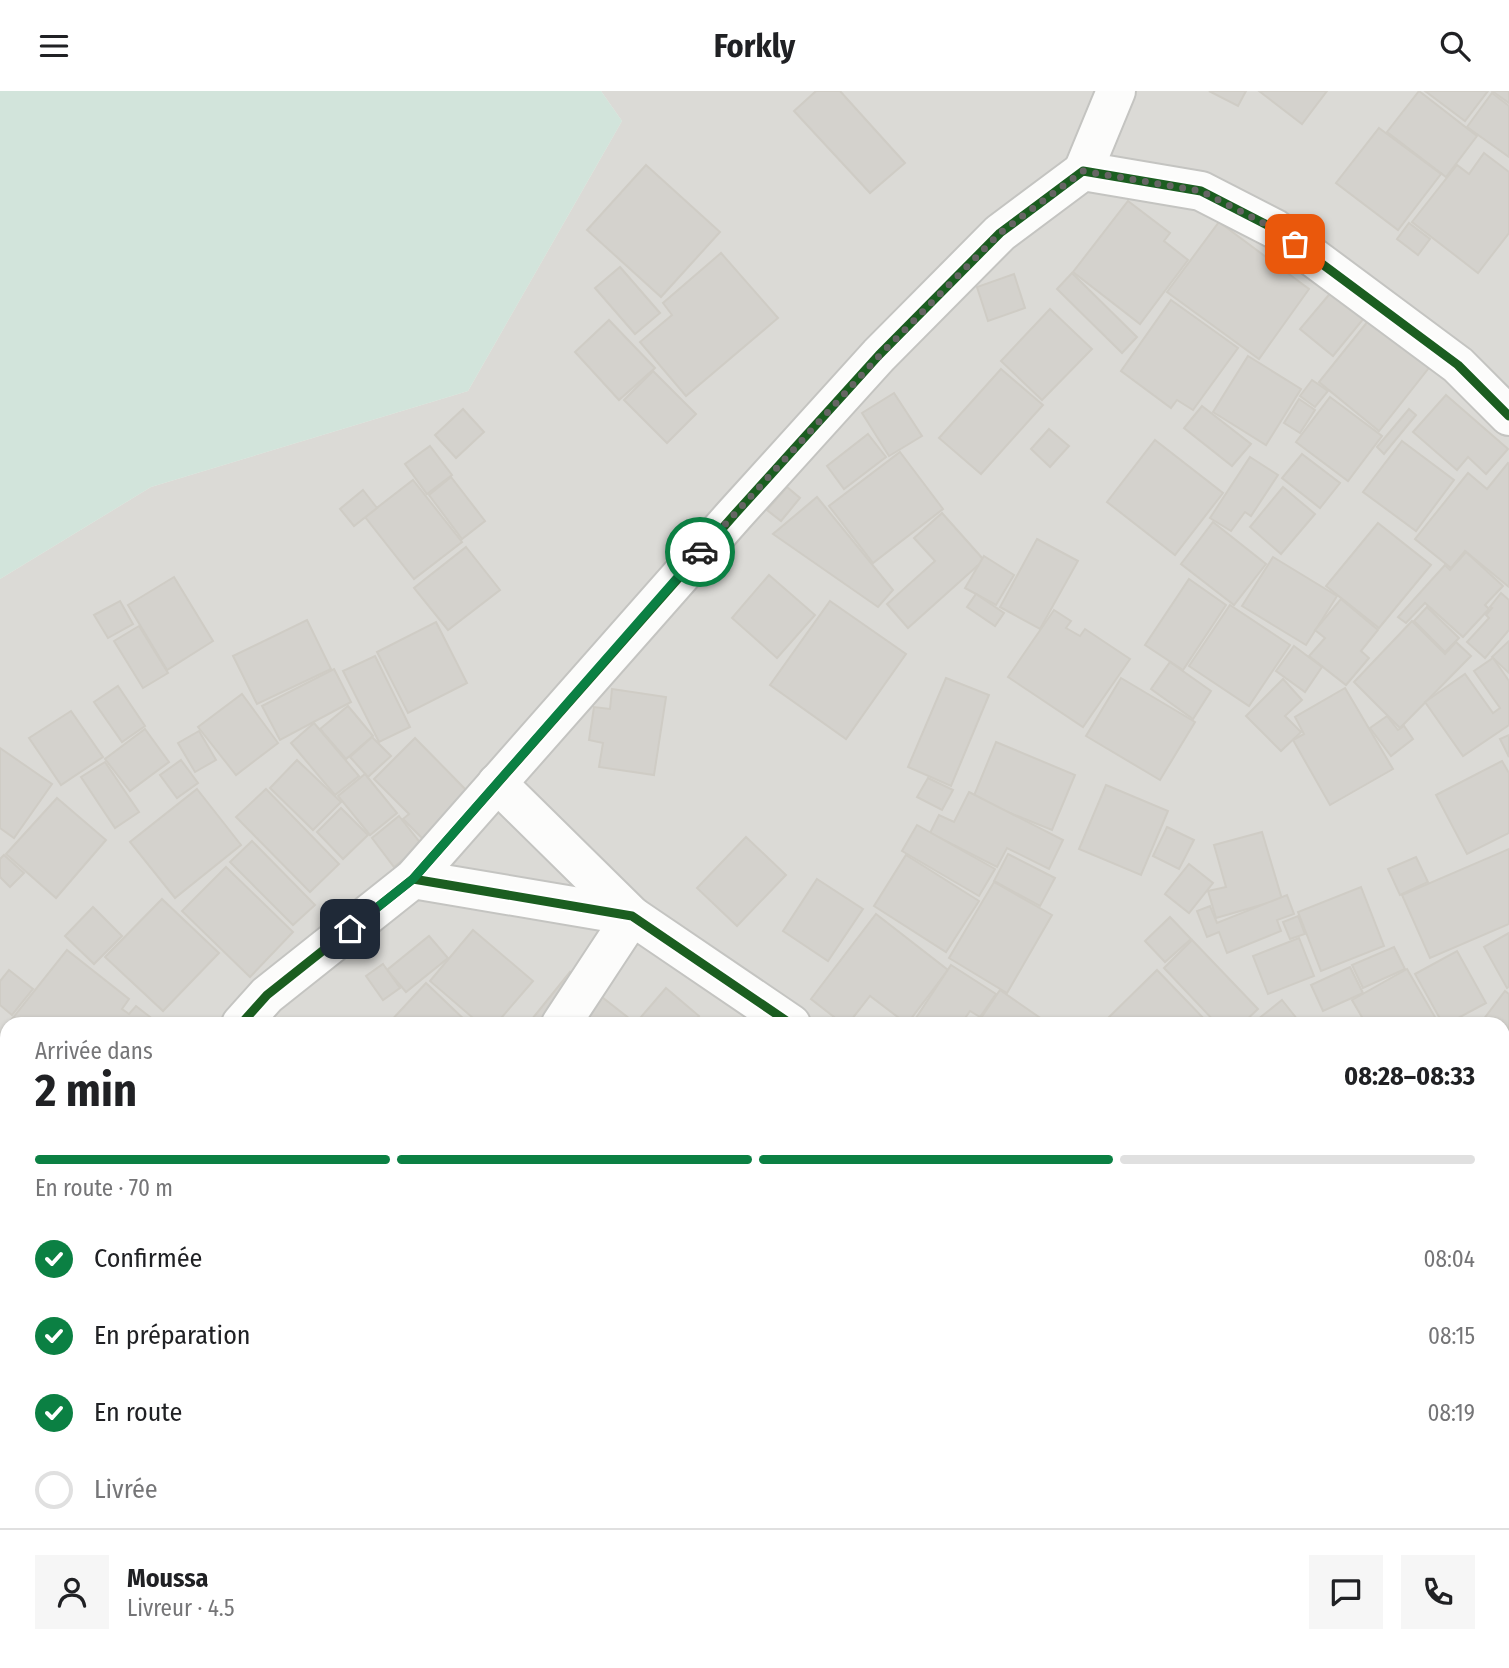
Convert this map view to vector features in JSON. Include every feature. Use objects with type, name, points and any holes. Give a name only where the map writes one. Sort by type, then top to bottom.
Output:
[{"type":"street","points":[[247,1017],[267,995],[413,879],[725,524],[880,355],[1000,233],[1083,171],[1116,91]]},
{"type":"street","points":[[1083,171],[1201,191],[1275,229],[1458,365],[1509,416]]},
{"type":"street","points":[[497,783],[632,916],[781,1017]]},
{"type":"street","points":[[413,879],[632,916]]},
{"type":"street","points":[[566,1017],[632,916]]},
{"type":"shaded area","points":[[0,91],[601,91],[622,121],[468,391],[151,487],[0,579]]},
{"type":"shaded area","points":[[601,91],[1509,91],[1509,1017],[0,1017],[0,579],[151,487],[468,391],[622,121]]},
{"type":"building","points":[[816,91],[840,91],[905,163],[870,193],[794,111]]},
{"type":"building","points":[[1209,91],[1246,91],[1238,106]]},
{"type":"building","points":[[1259,91],[1327,91],[1302,124]]},
{"type":"building","points":[[1419,91],[1477,136],[1446,177],[1387,132]]},
{"type":"building","points":[[1425,91],[1488,91],[1465,121]]},
{"type":"building","points":[[1492,91],[1509,91],[1509,103]]},
{"type":"building","points":[[1492,93],[1509,106],[1509,157],[1467,127]]},
{"type":"building","points":[[1379,128],[1441,174],[1398,230],[1336,183]]},
{"type":"building","points":[[1484,153],[1509,172],[1509,233],[1478,273],[1412,222],[1457,165],[1469,174]]},
{"type":"building","points":[[646,165],[720,232],[661,297],[587,230]]},
{"type":"building","points":[[1128,201],[1170,233],[1164,241],[1188,260],[1140,324],[1073,272]]},
{"type":"building","points":[[1219,222],[1309,289],[1259,359],[1167,292]]},
{"type":"building","points":[[1409,223],[1430,239],[1418,255],[1397,239]]},
{"type":"building","points":[[721,253],[778,318],[686,396],[640,342],[672,315],[663,303]]},
{"type":"building","points":[[620,267],[660,313],[635,334],[595,288]]},
{"type":"building","points":[[1072,273],[1137,337],[1122,353],[1057,289]]},
{"type":"building","points":[[1014,274],[1025,308],[988,321],[977,287]]},
{"type":"building","points":[[1333,290],[1365,317],[1333,356],[1300,329]]},
{"type":"building","points":[[1171,300],[1238,348],[1193,410],[1177,400],[1171,408],[1121,371]]},
{"type":"building","points":[[1050,309],[1092,349],[1042,400],[1001,361]]},
{"type":"building","points":[[1372,316],[1432,364],[1379,431],[1319,382]]},
{"type":"building","points":[[609,320],[655,368],[619,400],[575,352]]},
{"type":"building","points":[[1248,356],[1301,389],[1266,445],[1213,412]]},
{"type":"building","points":[[1001,369],[1043,405],[981,474],[939,438]]},
{"type":"building","points":[[653,371],[696,414],[667,443],[624,400]]},
{"type":"building","points":[[1312,380],[1328,391],[1315,407],[1300,396]]},
{"type":"building","points":[[894,393],[922,436],[889,456],[862,413]]},
{"type":"building","points":[[1446,395],[1508,449],[1486,474],[1468,457],[1457,470],[1413,432]]},
{"type":"building","points":[[1330,397],[1382,436],[1348,481],[1296,442]]},
{"type":"building","points":[[1299,399],[1315,410],[1300,433],[1284,423]]},
{"type":"building","points":[[1202,406],[1251,444],[1232,466],[1184,428]]},
{"type":"building","points":[[463,409],[484,432],[456,458],[435,435]]},
{"type":"building","points":[[1409,409],[1416,415],[1384,454],[1377,447]]},
{"type":"building","points":[[1049,429],[1069,446],[1050,467],[1031,449]]},
{"type":"building","points":[[868,434],[886,457],[844,489],[827,466]]},
{"type":"building","points":[[1155,440],[1223,493],[1175,555],[1107,502]]},
{"type":"building","points":[[1402,441],[1454,480],[1416,531],[1363,492]]},
{"type":"building","points":[[430,446],[452,475],[427,494],[405,464]]},
{"type":"building","points":[[900,452],[943,509],[873,563],[829,506]]},
{"type":"building","points":[[1302,454],[1340,483],[1320,508],[1282,478]]},
{"type":"building","points":[[1250,457],[1278,475],[1251,516],[1245,512],[1231,531],[1210,518]]},
{"type":"building","points":[[1508,463],[1509,587],[1465,551],[1451,568],[1415,539],[1468,473],[1487,489]]},
{"type":"building","points":[[451,477],[485,521],[462,539],[429,495]]},
{"type":"building","points":[[413,480],[462,542],[414,579],[365,517]]},
{"type":"building","points":[[787,487],[800,498],[781,521],[767,510]]},
{"type":"building","points":[[1283,487],[1315,514],[1281,554],[1250,527]]},
{"type":"building","points":[[363,490],[377,508],[354,526],[340,509]]},
{"type":"building","points":[[817,497],[893,590],[878,607],[773,534]]},
{"type":"building","points":[[942,513],[984,560],[908,628],[887,604],[935,561],[914,538]]},
{"type":"building","points":[[1213,522],[1266,564],[1234,605],[1181,564]]},
{"type":"building","points":[[1378,523],[1431,565],[1379,628],[1326,586]]},
{"type":"building","points":[[1037,539],[1078,561],[1040,629],[1000,607]]},
{"type":"building","points":[[466,547],[500,590],[448,630],[414,588]]},
{"type":"building","points":[[1466,552],[1503,586],[1485,605],[1489,609],[1463,637],[1425,603],[1406,623],[1398,617],[1445,565],[1450,570]]},
{"type":"building","points":[[984,556],[1014,575],[996,605],[965,588]]},
{"type":"building","points":[[1273,557],[1337,596],[1306,645],[1242,606]]},
{"type":"building","points":[[769,575],[815,615],[777,658],[732,618]]},
{"type":"building","points":[[174,577],[213,641],[167,670],[128,605]]},
{"type":"building","points":[[1189,579],[1226,605],[1183,670],[1145,645]]},
{"type":"building","points":[[1501,593],[1509,600],[1509,630],[1485,658],[1467,642],[1489,618],[1486,615]]},
{"type":"building","points":[[976,594],[1004,613],[995,626],[967,607]]},
{"type":"building","points":[[1341,599],[1378,630],[1361,651],[1369,658],[1346,685],[1309,656],[1325,638],[1315,630]]},
{"type":"building","points":[[120,601],[133,624],[108,638],[94,615]]},
{"type":"building","points":[[830,601],[906,654],[846,739],[770,685]]},
{"type":"building","points":[[1230,605],[1290,645],[1249,706],[1189,666]]},
{"type":"building","points":[[1427,607],[1459,638],[1445,652],[1414,621]]},
{"type":"building","points":[[1054,610],[1071,621],[1066,628],[1080,636],[1085,629],[1130,659],[1083,727],[1008,677]]},
{"type":"building","points":[[307,620],[331,669],[257,704],[233,656]]},
{"type":"building","points":[[1412,621],[1445,654],[1456,642],[1471,656],[1400,728],[1354,682]]},
{"type":"building","points":[[436,622],[467,683],[408,713],[377,652]]},
{"type":"building","points":[[139,626],[168,673],[143,688],[114,641]]},
{"type":"building","points":[[1509,641],[1509,673],[1492,657]]},
{"type":"building","points":[[1294,646],[1322,667],[1305,692],[1276,671]]},
{"type":"building","points":[[375,656],[410,727],[379,742],[343,671]]},
{"type":"building","points":[[1493,658],[1509,681],[1509,725],[1463,756],[1425,702],[1465,674],[1493,713],[1500,708],[1474,671]]},
{"type":"building","points":[[1170,662],[1211,691],[1193,719],[1151,689]]},
{"type":"building","points":[[334,669],[351,702],[280,740],[262,706]]},
{"type":"building","points":[[946,678],[989,695],[951,786],[908,767]]},
{"type":"building","points":[[1121,678],[1195,722],[1160,780],[1086,736]]},
{"type":"building","points":[[1283,679],[1302,700],[1285,716],[1301,732],[1281,751],[1246,716]]},
{"type":"building","points":[[118,686],[145,726],[122,742],[94,702]]},
{"type":"building","points":[[1345,688],[1393,769],[1330,805],[1293,740],[1304,734],[1295,717]]},
{"type":"building","points":[[612,689],[666,697],[654,775],[599,767],[603,743],[589,740],[594,707],[610,709]]},
{"type":"building","points":[[242,694],[278,743],[236,775],[198,727]]},
{"type":"building","points":[[348,706],[373,736],[346,759],[320,729]]},
{"type":"building","points":[[71,711],[103,757],[61,785],[29,738]]},
{"type":"building","points":[[1387,716],[1398,730],[1404,726],[1413,739],[1391,756],[1370,728]]},
{"type":"building","points":[[314,723],[359,776],[335,795],[291,743]]},
{"type":"building","points":[[145,729],[169,762],[130,791],[105,759]]},
{"type":"building","points":[[199,731],[216,760],[195,772],[178,743]]},
{"type":"building","points":[[1509,735],[1509,757],[1500,739]]},
{"type":"building","points":[[372,737],[391,756],[368,777],[350,757]]},
{"type":"building","points":[[415,738],[472,796],[426,842],[403,819],[409,814],[374,779]]},
{"type":"building","points":[[996,742],[1075,775],[1052,830],[973,798]]},
{"type":"building","points":[[0,748],[52,784],[14,838],[0,828]]},
{"type":"building","points":[[181,760],[198,783],[177,798],[160,775]]},
{"type":"building","points":[[297,760],[341,802],[313,830],[270,788]]},
{"type":"building","points":[[1502,761],[1509,773],[1509,833],[1467,854],[1436,795]]},
{"type":"building","points":[[105,762],[139,812],[115,828],[81,777]]},
{"type":"building","points":[[365,774],[397,813],[370,835],[338,796]]},
{"type":"building","points":[[928,778],[953,790],[942,810],[917,797]]},
{"type":"building","points":[[1106,785],[1168,811],[1141,875],[1079,849]]},
{"type":"building","points":[[197,789],[241,845],[175,898],[130,842]]},
{"type":"building","points":[[266,789],[339,864],[310,892],[236,817]]},
{"type":"building","points":[[969,792],[1063,840],[1049,869],[1007,848],[997,867],[930,833],[939,815],[954,822]]},
{"type":"building","points":[[57,798],[106,840],[56,898],[6,854]]},
{"type":"building","points":[[341,808],[368,835],[343,859],[317,832]]},
{"type":"building","points":[[399,816],[422,845],[394,867],[372,838]]},
{"type":"building","points":[[917,825],[995,869],[979,896],[902,851]]},
{"type":"building","points":[[1167,827],[1194,840],[1179,869],[1153,856]]},
{"type":"building","points":[[1262,832],[1282,899],[1216,918],[1208,891],[1226,887],[1214,845]]},
{"type":"building","points":[[746,837],[786,875],[737,926],[697,888]]},
{"type":"building","points":[[252,841],[315,905],[293,925],[230,862]]},
{"type":"building","points":[[1509,849],[1509,924],[1430,958],[1402,895]]},
{"type":"building","points":[[1008,854],[1055,878],[1040,906],[994,881]]},
{"type":"building","points":[[4,855],[24,873],[10,887],[0,877],[0,859]]},
{"type":"building","points":[[906,855],[979,901],[946,952],[874,906]]},
{"type":"building","points":[[1416,857],[1428,882],[1400,895],[1388,869]]},
{"type":"building","points":[[1189,864],[1213,883],[1189,913],[1165,894]]},
{"type":"building","points":[[226,867],[293,932],[250,977],[182,911]]},
{"type":"building","points":[[817,879],[863,909],[828,961],[783,931]]},
{"type":"building","points":[[994,882],[1052,915],[1007,993],[949,958]]},
{"type":"building","points":[[1361,887],[1384,946],[1321,971],[1298,912]]},
{"type":"building","points":[[1287,895],[1294,914],[1277,920],[1281,931],[1227,953],[1219,932],[1207,937],[1197,911],[1210,906],[1217,923]]},
{"type":"building","points":[[162,899],[219,953],[163,1011],[105,957]]},
{"type":"building","points":[[93,907],[122,936],[94,964],[65,936]]},
{"type":"building","points":[[876,914],[948,970],[912,1017],[898,1017],[870,996],[854,1017],[834,1017],[811,999]]},
{"type":"building","points":[[1298,916],[1305,934],[1290,939],[1283,922]]},
{"type":"building","points":[[1170,917],[1191,939],[1165,962],[1145,941]]},
{"type":"building","points":[[473,930],[533,981],[502,1017],[472,1017],[430,981]]},
{"type":"building","points":[[1509,933],[1509,987],[1507,988],[1484,947]]},
{"type":"building","points":[[429,936],[448,958],[406,992],[387,970]]},
{"type":"building","points":[[1299,938],[1314,976],[1268,994],[1253,956]]},
{"type":"building","points":[[1192,940],[1258,1009],[1249,1017],[1210,1017],[1164,968]]},
{"type":"building","points":[[1394,947],[1405,969],[1363,988],[1352,965]]},
{"type":"building","points":[[67,950],[129,999],[122,1009],[129,1014],[136,1006],[150,1017],[14,1017]]},
{"type":"building","points":[[1457,951],[1486,1003],[1460,1017],[1439,1017],[1415,974]]},
{"type":"building","points":[[383,964],[400,988],[383,1000],[366,976]]},
{"type":"building","points":[[951,965],[996,994],[980,1017],[970,1011],[966,1017],[917,1017]]},
{"type":"building","points":[[1350,967],[1363,993],[1323,1011],[1311,985]]},
{"type":"building","points":[[1407,969],[1435,1017],[1362,1017],[1352,1000]]},
{"type":"building","points":[[9,970],[33,989],[12,1015],[0,1005],[0,981]]},
{"type":"building","points":[[1157,970],[1202,1017],[1109,1017]]},
{"type":"building","points":[[570,972],[627,1017],[534,1017]]},
{"type":"building","points":[[426,983],[462,1017],[394,1017]]},
{"type":"building","points":[[666,988],[699,1016],[698,1017],[641,1017]]},
{"type":"building","points":[[1000,990],[1039,1017],[982,1017]]},
{"type":"building","points":[[1505,991],[1509,994],[1509,1017],[1485,1017]]},
{"type":"building","points":[[1282,1000],[1295,1017],[1261,1017]]},
{"type":"cycle path","points":[[247,1017],[267,995],[413,879],[879,355],[1000,233],[1083,171],[1201,191],[1275,229],[1458,365],[1509,416]]},
{"type":"cycle path","points":[[413,879],[632,916],[781,1017]]},
{"type":"way so far","points":[[700,552],[880,355],[1000,233],[1083,171],[1201,191],[1275,229],[1295,244]]},
{"type":"route","points":[[350,929],[413,879],[700,552]]}]
